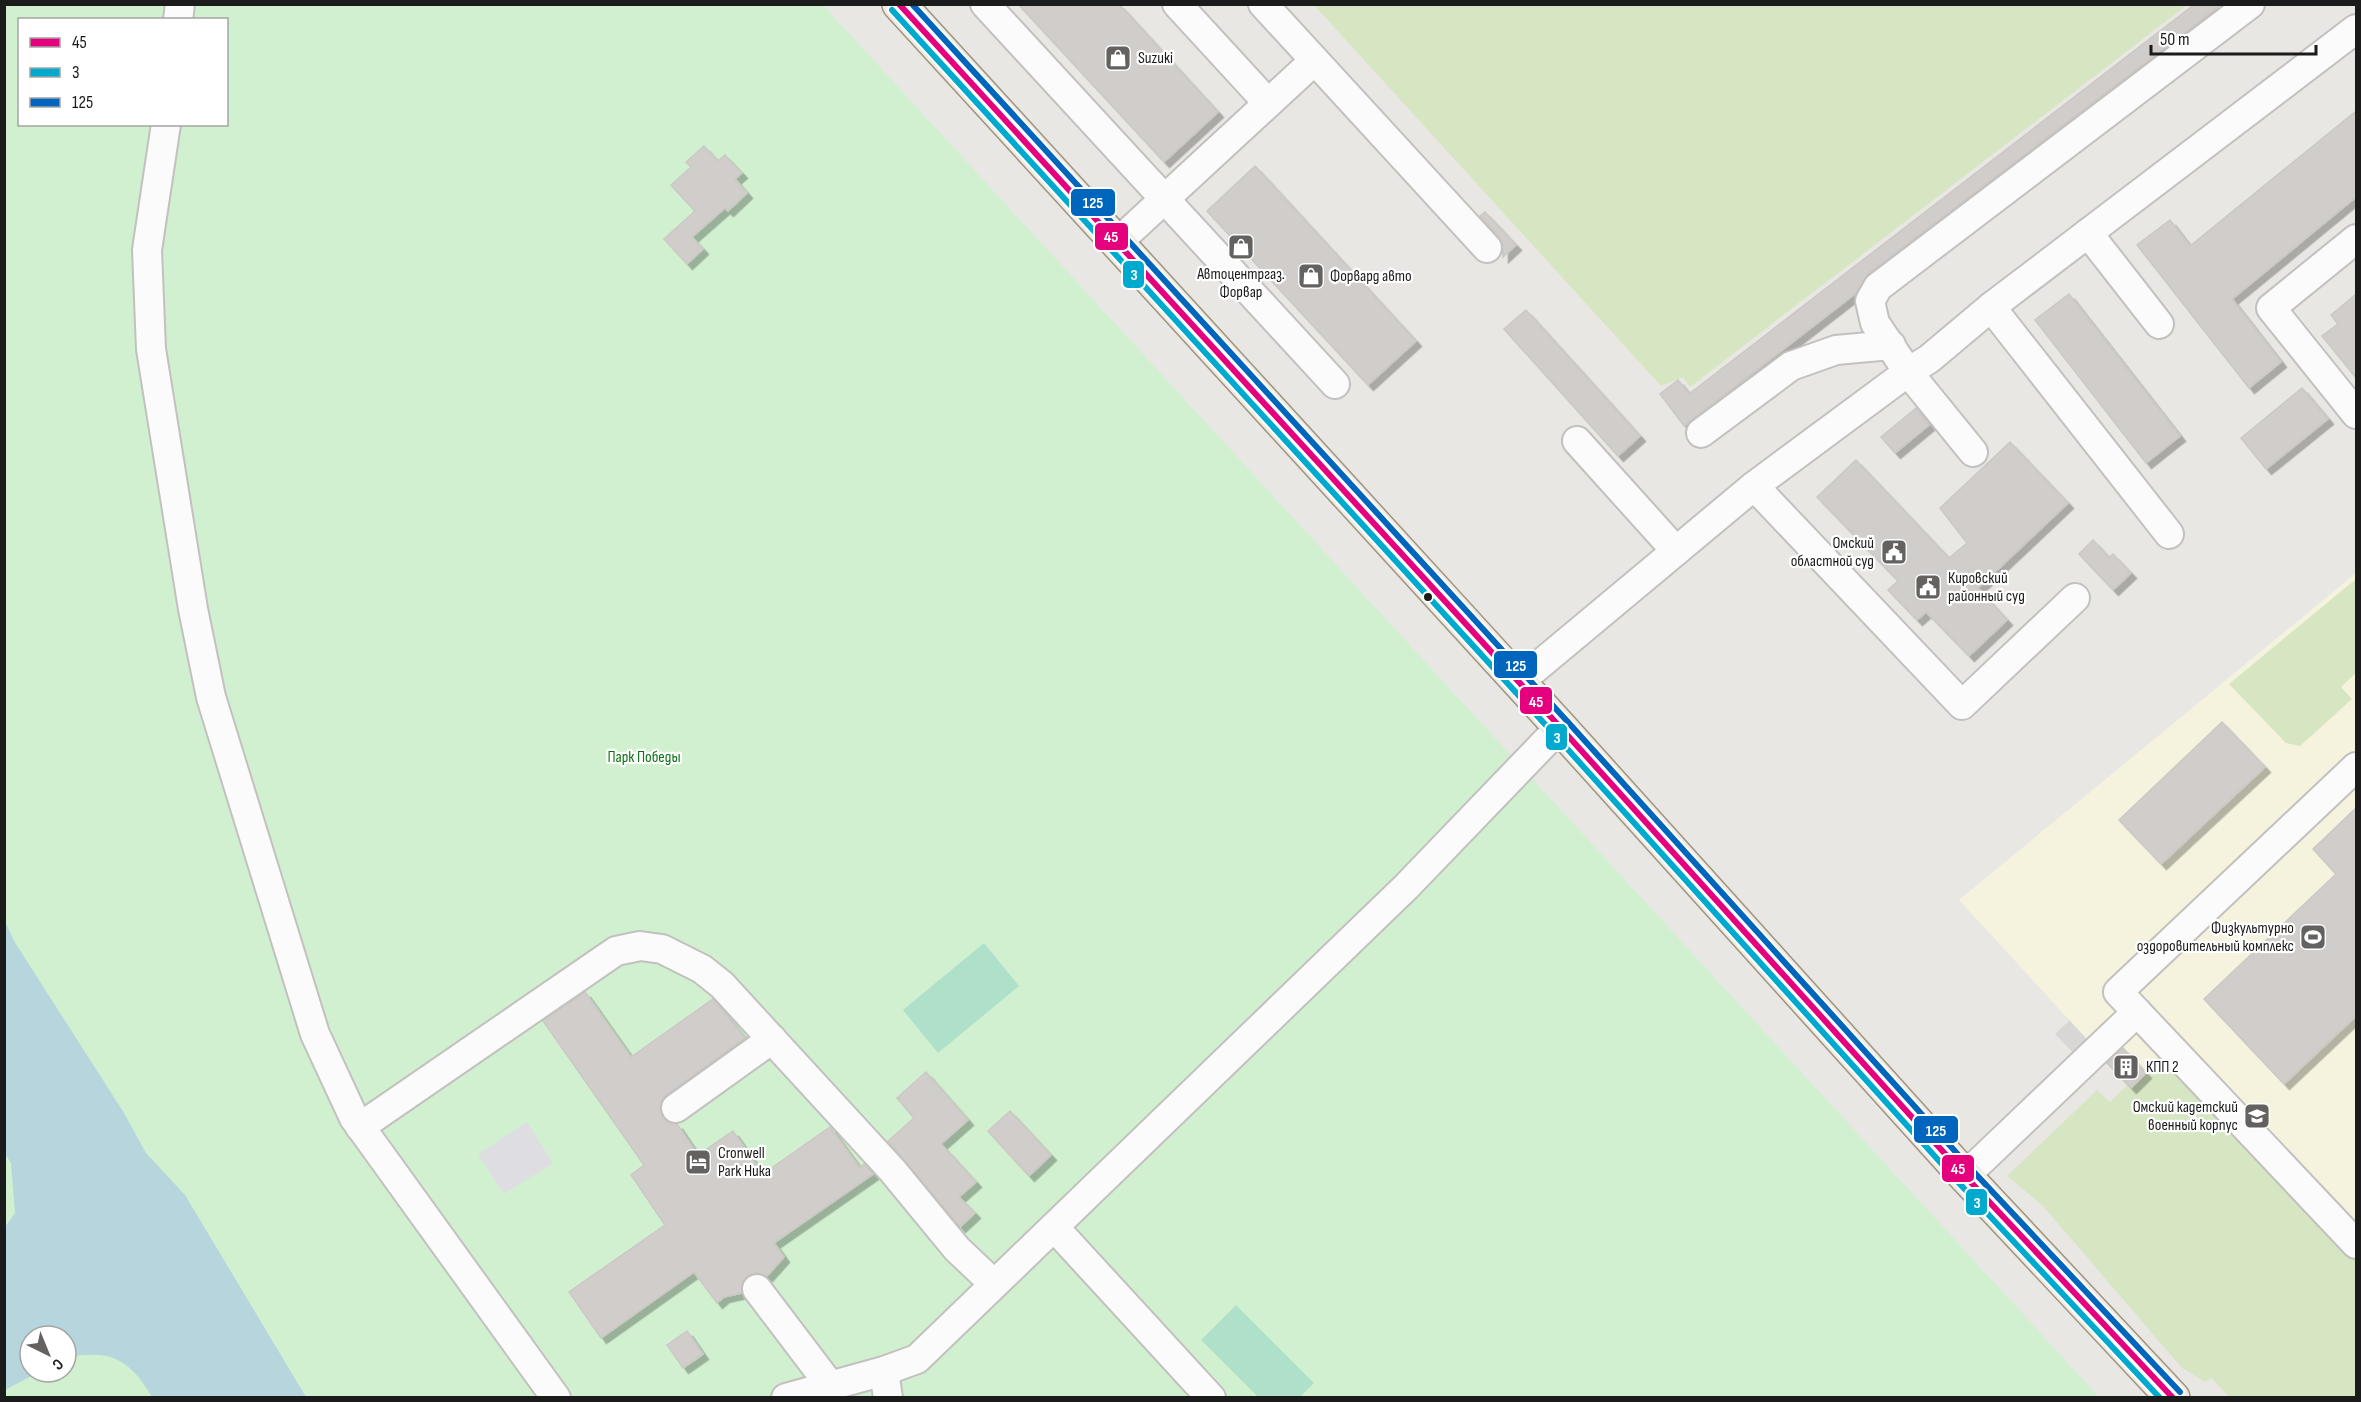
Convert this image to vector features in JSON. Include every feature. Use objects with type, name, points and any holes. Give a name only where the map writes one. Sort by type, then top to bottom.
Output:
[{"type":"main road","points":[[899,4],[1560,727],[1965,1176],[2173,1398]]},
{"type":"lane","points":[[985,4],[1335,384]]},
{"type":"lane","points":[[1177,4],[1268,103]]},
{"type":"lane","points":[[1263,4],[1487,248]]},
{"type":"lane","points":[[1973,452],[1908,372],[1875,323],[1870,301],[1878,287],[2250,4]]},
{"type":"lane","points":[[1519,682],[1754,486],[1908,372],[1929,359],[1990,307],[2356,29]]},
{"type":"lane","points":[[1118,242],[1314,61]]},
{"type":"lane","points":[[166,126],[147,250],[151,349],[193,609],[211,697],[315,1034],[360,1127],[556,1398]]},
{"type":"lane","points":[[2088,233],[2159,324]]},
{"type":"lane","points":[[2356,239],[2271,308],[2356,414]]},
{"type":"lane","points":[[1990,307],[2169,534]]},
{"type":"lane","points":[[1701,433],[1791,366],[1836,350],[1891,345]]},
{"type":"lane","points":[[1577,441],[1676,551]]},
{"type":"lane","points":[[1754,486],[1962,705],[2075,598]]},
{"type":"lane","points":[[786,1398],[829,1384],[886,1384],[917,1359],[1406,887],[1560,727]]},
{"type":"lane","points":[[2356,767],[2118,992],[2356,1244]]},
{"type":"lane","points":[[360,1127],[616,951],[640,946],[662,949],[702,969],[736,998],[892,1170],[957,1249],[994,1284]]},
{"type":"lane","points":[[1965,1176],[2138,1012]]},
{"type":"lane","points":[[676,1108],[772,1040]]},
{"type":"lane","points":[[1054,1227],[1211,1398]]},
{"type":"lane","points":[[757,1288],[829,1384]]},
{"type":"shaded area","name":"Омский кадетский военный корпус","points":[[2356,573],[2356,1332],[1959,900]]},
{"type":"shaded area","points":[[2083,1008],[2107,1033],[2079,1059],[2055,1034]]},
{"type":"shaded area","points":[[527,1122],[553,1163],[504,1194],[478,1154]]},
{"type":"green space","name":"Парк Победы","points":[[5,4],[823,5],[2099,1397],[5,1398]]},
{"type":"green space","points":[[1314,5],[2187,5],[1690,387],[1683,377],[1661,386]]},
{"type":"green space","points":[[2356,579],[2356,673],[2341,687],[2352,699],[2300,746],[2286,743],[2229,684]]},
{"type":"green space","points":[[984,943],[1019,986],[938,1053],[903,1010]]},
{"type":"green space","points":[[2166,1049],[2356,1253],[2356,1397],[2229,1397],[2211,1378],[2205,1382],[2181,1367],[2043,1206],[2007,1176],[2097,1090],[2110,1102]]},
{"type":"green space","points":[[1236,1305],[1314,1383],[1300,1397],[1258,1397],[1201,1340]]},
{"type":"water","points":[[5,921],[14,941],[124,1113],[146,1153],[185,1195],[306,1397],[152,1397],[134,1372],[119,1361],[101,1355],[78,1355],[78,1324],[18,1324],[18,1383],[5,1390],[5,1227],[15,1213],[11,1163],[4,1152]]},
{"type":"building","name":"Suzuki","points":[[1018,4],[1119,4],[1218,112],[1164,162]]},
{"type":"building","points":[[2195,4],[2222,4],[1868,274],[1856,293],[1684,426],[1660,394],[1678,380],[1689,394]]},
{"type":"building","points":[[2356,111],[2356,197],[2232,299],[2281,362],[2249,388],[2137,245],[2170,220],[2190,246]]},
{"type":"building","points":[[704,146],[718,161],[725,155],[742,173],[735,179],[747,193],[728,211],[725,208],[692,237],[703,249],[687,264],[664,239],[695,211],[671,185],[691,167],[686,162]]},
{"type":"building","name":"Форвард авто","points":[[1255,166],[1416,341],[1368,385],[1207,211]]},
{"type":"building","points":[[1485,212],[1516,245],[1503,257],[1503,245],[1499,237],[1480,216]]},
{"type":"building","points":[[2069,294],[2180,436],[2146,463],[2035,320]]},
{"type":"building","points":[[2356,294],[2356,378],[2322,336],[2338,324],[2331,315]]},
{"type":"building","points":[[1526,310],[1640,436],[1618,456],[1504,329]]},
{"type":"building","points":[[2302,388],[2328,419],[2266,469],[2241,438]]},
{"type":"building","points":[[1916,408],[1929,425],[1895,453],[1881,437]]},
{"type":"building","points":[[2010,442],[2068,503],[1978,588],[2007,620],[1969,656],[1926,612],[1917,620],[1888,590],[1898,581],[1817,497],[1856,460],[1949,558],[1967,543],[1940,508]]},
{"type":"building","points":[[2093,540],[2109,558],[2113,554],[2131,573],[2113,590],[2079,554]]},
{"type":"building","points":[[2222,722],[2265,767],[2161,864],[2119,820]]},
{"type":"building","name":"Физкультурно оздоровительный комплекс","points":[[2356,808],[2356,1016],[2284,1084],[2204,999],[2336,874],[2313,849]]},
{"type":"building","name":"Cronwell Park Ника","points":[[585,992],[631,1057],[713,999],[745,1038],[666,1095],[661,1102],[662,1117],[669,1123],[677,1124],[698,1155],[733,1131],[763,1174],[830,1127],[860,1168],[864,1164],[873,1174],[774,1243],[784,1257],[767,1276],[756,1273],[747,1276],[742,1283],[742,1293],[724,1297],[717,1303],[694,1272],[601,1338],[569,1292],[665,1225],[631,1175],[644,1165],[543,1021]]},
{"type":"building","name":"КПП 2","points":[[2123,1048],[2146,1073],[2131,1088],[2107,1063]]},
{"type":"building","points":[[926,1072],[968,1120],[941,1144],[976,1182],[959,1197],[975,1213],[960,1227],[888,1141],[914,1118],[897,1098]]},
{"type":"building","points":[[1010,1111],[1051,1155],[1029,1176],[988,1131]]},
{"type":"building","points":[[687,1331],[703,1354],[683,1368],[667,1345]]},
{"type":"transit line","name":"45","points":[[899,4],[1560,727],[1965,1176],[2173,1398]]},
{"type":"transit line","name":"125","points":[[912,4],[1567,721],[1972,1170],[2180,1392]]},
{"type":"transit line","name":"3","points":[[892,10],[1553,733],[1958,1182],[2160,1398]]},
{"type":"place","name":"Suzuki","points":[[1118,58]]},
{"type":"place","name":"Автоцентргаз. Форвар","points":[[1241,247]]},
{"type":"place","name":"Форвард авто","points":[[1311,276]]},
{"type":"place","name":"Омский областной суд","points":[[1894,552]]},
{"type":"place","name":"Кировский районный суд","points":[[1928,587]]},
{"type":"place","name":"Физкультурно оздоровительный комплекс","points":[[2313,937]]},
{"type":"place","name":"КПП 2","points":[[2126,1067]]},
{"type":"place","name":"Омский кадетский военный корпус","points":[[2257,1116]]},
{"type":"place","name":"Cronwell Park Ника","points":[[698,1162]]}]
